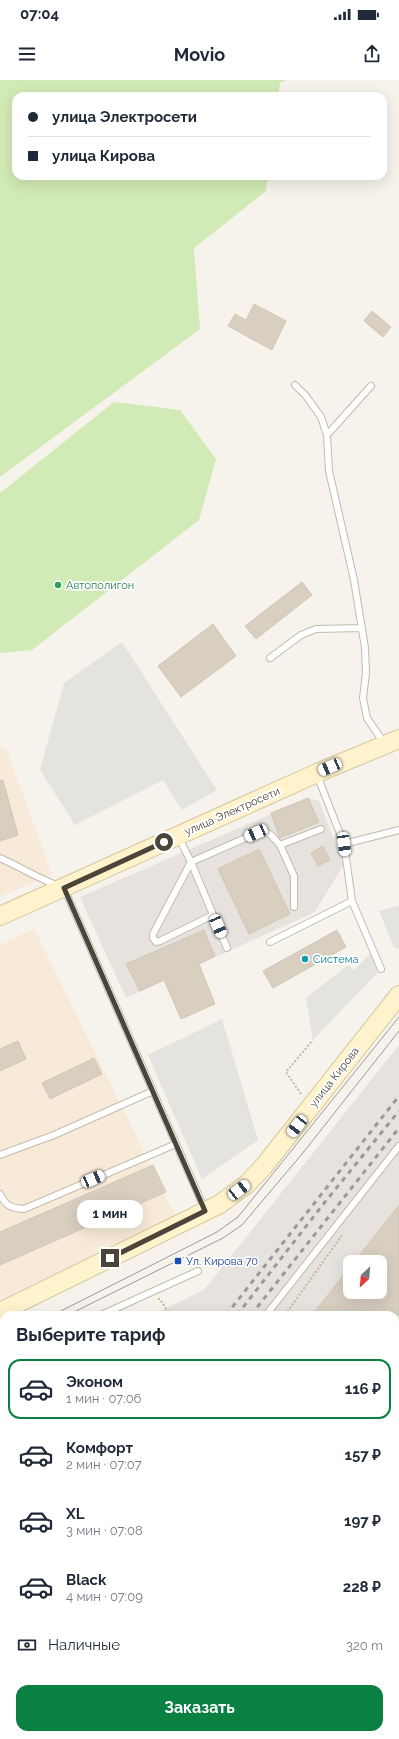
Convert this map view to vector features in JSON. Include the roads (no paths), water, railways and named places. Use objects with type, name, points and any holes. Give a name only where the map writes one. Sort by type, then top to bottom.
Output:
[{"type":"main road","name":"улица Электросети","points":[[0,916],[64,888],[176,834],[392,742]]},
{"type":"main road","name":"улица Кирова","points":[[2,1311],[205,1211],[232,1196],[247,1184],[264,1166],[399,995]]},
{"type":"lane","points":[[295,385],[306,396],[321,417],[327,436],[329,472],[354,580],[365,648],[366,673],[363,698],[367,718],[392,742]]},
{"type":"lane","points":[[327,436],[371,386]]},
{"type":"lane","points":[[270,658],[301,635],[316,629],[362,628]]},
{"type":"lane","points":[[317,773],[344,844],[352,901],[381,969]]},
{"type":"lane","points":[[280,845],[321,829]]},
{"type":"lane","points":[[344,844],[399,830]]},
{"type":"lane","points":[[213,915],[160,941],[156,942],[153,938],[153,934],[191,862],[256,833],[265,832],[280,845],[294,876],[294,907]]},
{"type":"lane","points":[[176,834],[191,862],[227,948]]},
{"type":"lane","points":[[0,858],[25,869],[40,879],[64,888],[205,1211]]},
{"type":"lane","points":[[270,942],[352,901]]},
{"type":"lane","points":[[0,1155],[54,1135],[153,1091]]},
{"type":"lane","points":[[0,1194],[5,1204],[14,1209],[24,1209],[176,1144]]},
{"type":"lane","points":[[269,1311],[399,1146]]},
{"type":"lane","points":[[110,1311],[198,1271]]},
{"type":"tram line","points":[[61,1311],[217,1232],[238,1217],[399,1017]]},
{"type":"tram line","points":[[76,1311],[223,1238],[242,1225],[302,1154],[399,1031]]},
{"type":"railway","points":[[229,1311],[399,1096]]},
{"type":"railway","points":[[240,1311],[325,1202],[399,1111]]},
{"type":"railway","points":[[254,1311],[399,1128]]},
{"type":"place","name":"Автополигон","points":[[58,585]]},
{"type":"place","name":"Система","points":[[305,959]]},
{"type":"place","name":"Ул. Кирова 70","points":[[178,1261]]}]
